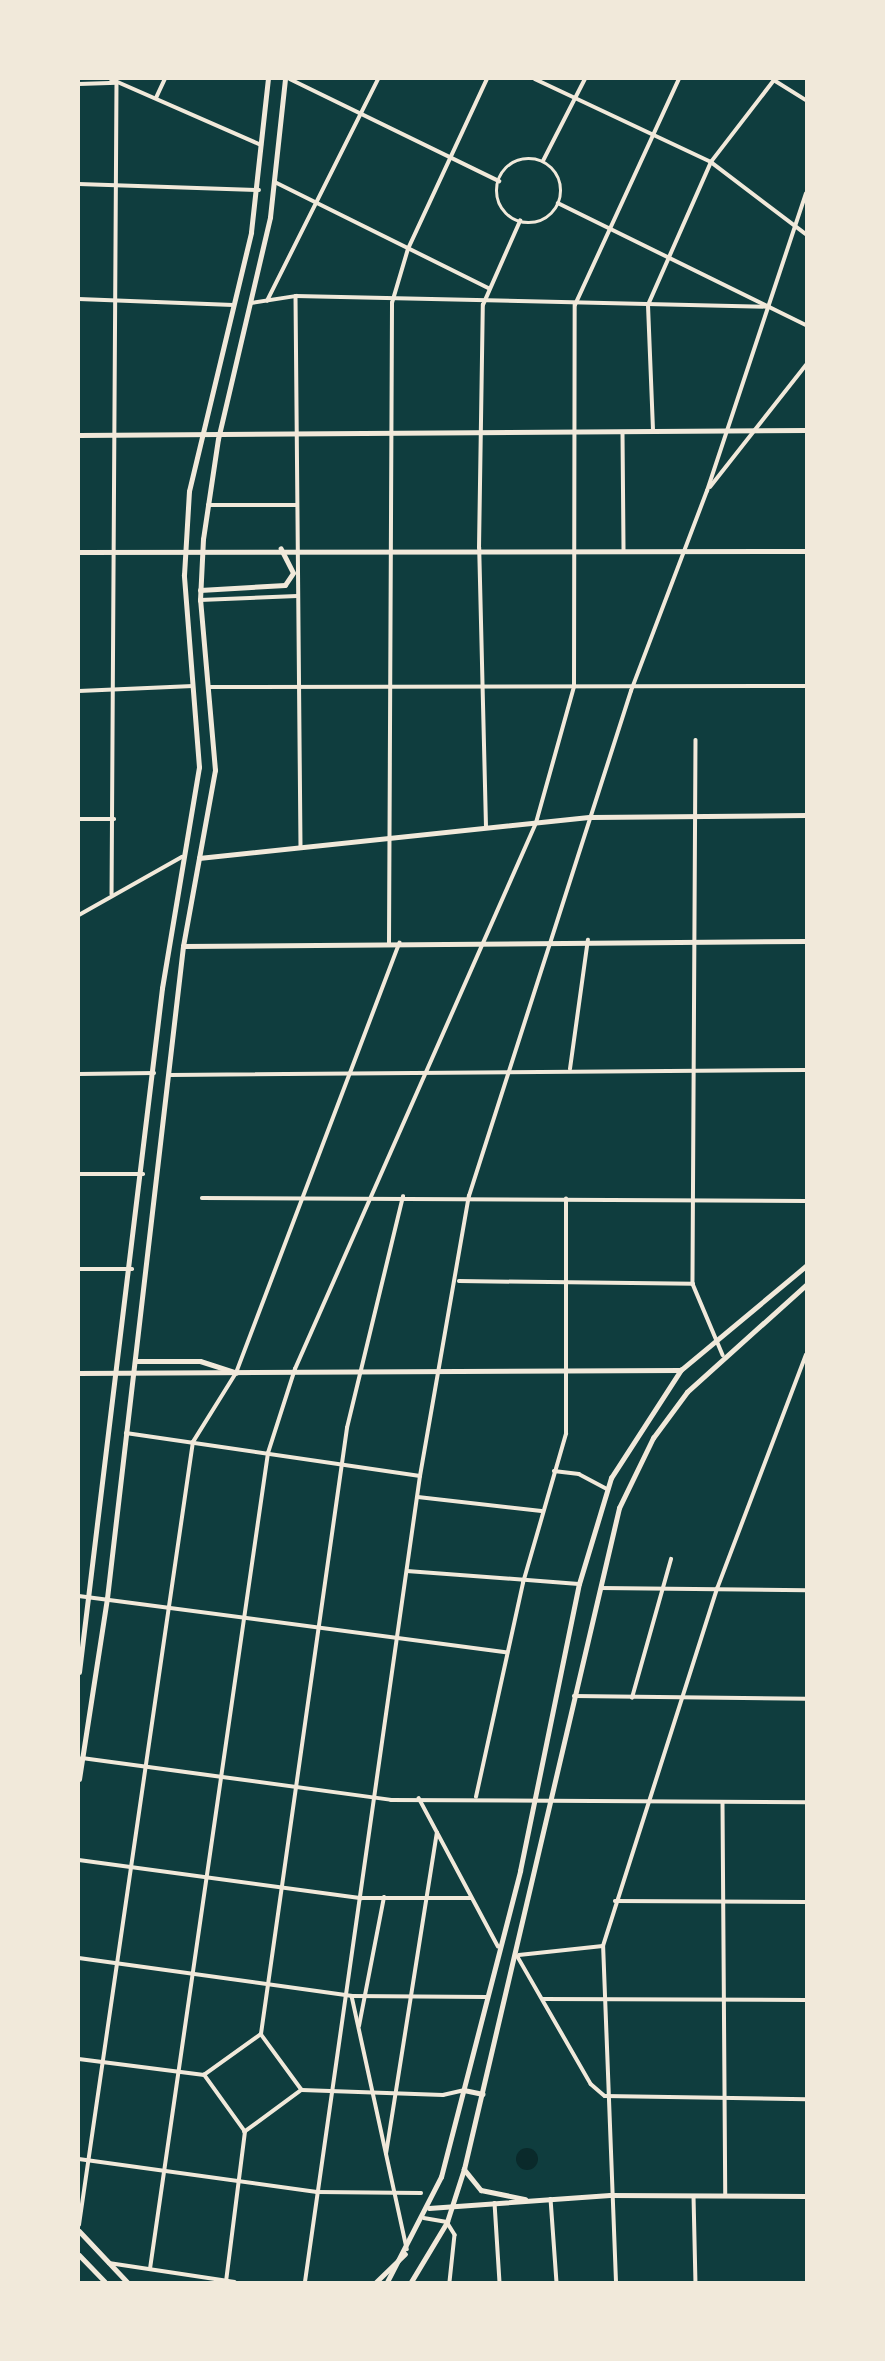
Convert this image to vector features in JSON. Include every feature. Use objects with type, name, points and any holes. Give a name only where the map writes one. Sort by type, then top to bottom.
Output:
[{"type":"main road","points":[[79,1672],[91,1597],[182,857],[199,767],[186,518],[196,448],[235,305],[259,190],[268,79]]},
{"type":"main road","points":[[79,1779],[107,1598],[183,946],[215,764],[199,590],[207,505],[275,182],[287,79]]},
{"type":"main road","points":[[79,435],[390,432],[575,434],[806,430]]},
{"type":"main road","points":[[79,552],[297,548],[806,551]]},
{"type":"main road","points":[[199,590],[285,585],[293,573],[281,549]]},
{"type":"main road","points":[[200,858],[391,841],[486,827],[591,817],[806,815]]},
{"type":"main road","points":[[183,946],[551,940],[806,941]]},
{"type":"main road","points":[[387,2282],[429,2208],[464,2090],[533,1802],[579,1584],[607,1489],[628,1444],[681,1370],[806,1266]]},
{"type":"main road","points":[[411,2282],[453,2207],[484,2095],[518,1956],[547,1802],[619,1508],[638,1465],[674,1407],[723,1355],[806,1285]]},
{"type":"main road","points":[[136,1362],[200,1361],[236,1373]]},
{"type":"main road","points":[[79,1373],[236,1373],[295,1369],[438,1374],[681,1370]]},
{"type":"main road","points":[[464,2090],[484,2095]]},
{"type":"main road","points":[[464,2169],[481,2190],[533,2200]]},
{"type":"main road","points":[[429,2208],[610,2195],[806,2196]]},
{"type":"main road","points":[[79,2231],[127,2282]]},
{"type":"main road","points":[[376,2282],[406,2251]]},
{"type":"main road","points":[[79,2255],[105,2282]]},
{"type":"street","points":[[111,79],[261,145]]},
{"type":"street","points":[[156,98],[165,79]]},
{"type":"street","points":[[287,79],[362,112],[499,181]]},
{"type":"street","points":[[267,301],[320,203],[378,79]]},
{"type":"street","points":[[389,943],[391,687],[388,549],[392,303],[408,249],[487,79]]},
{"type":"street","points":[[535,79],[710,162],[806,233]]},
{"type":"street","points":[[542,162],[585,79]]},
{"type":"street","points":[[150,2269],[268,1453],[295,1369],[536,823],[573,687],[575,305],[679,79]]},
{"type":"street","points":[[653,432],[648,305],[710,162],[774,79],[806,100]]},
{"type":"street","points":[[79,84],[117,83]]},
{"type":"street","points":[[112,894],[114,690],[111,551],[117,83]]},
{"type":"street","points":[[499,181],[522,160],[542,162],[556,175],[558,203]]},
{"type":"street","points":[[499,181],[502,209],[520,221],[538,221],[558,203]]},
{"type":"street","points":[[275,182],[489,288]]},
{"type":"street","points":[[79,184],[259,190]]},
{"type":"street","points":[[304,2282],[420,1476],[438,1374],[459,1281],[470,1196],[508,1069],[631,691],[680,551],[707,491],[769,307],[793,223],[806,194]]},
{"type":"street","points":[[558,203],[806,326]]},
{"type":"street","points":[[486,827],[479,548],[483,305],[520,221]]},
{"type":"street","points":[[249,303],[296,296],[392,303],[769,307]]},
{"type":"street","points":[[296,296],[302,433],[297,505],[301,848]]},
{"type":"street","points":[[79,299],[235,305]]},
{"type":"street","points":[[707,491],[750,430],[806,365]]},
{"type":"street","points":[[623,433],[624,550]]},
{"type":"street","points":[[207,505],[297,505]]},
{"type":"street","points":[[200,600],[297,596]]},
{"type":"street","points":[[79,691],[193,686]]},
{"type":"street","points":[[209,687],[573,687],[631,691],[806,686]]},
{"type":"street","points":[[696,740],[693,1284],[697,1305],[720,1336],[723,1355]]},
{"type":"street","points":[[79,819],[114,820]]},
{"type":"street","points":[[79,915],[112,894],[182,857]]},
{"type":"street","points":[[570,1069],[588,940]]},
{"type":"street","points":[[79,2225],[193,1442],[236,1373],[300,1197],[399,943]]},
{"type":"street","points":[[170,1075],[508,1069],[806,1070]]},
{"type":"street","points":[[79,1074],[154,1073]]},
{"type":"street","points":[[79,1174],[143,1174]]},
{"type":"street","points":[[202,1198],[470,1196],[806,1201]]},
{"type":"street","points":[[79,2059],[177,2075],[204,2075],[261,2034],[357,1370],[402,1197]]},
{"type":"street","points":[[476,1797],[523,1583],[541,1511],[566,1431],[566,1199]]},
{"type":"street","points":[[79,1269],[132,1269]]},
{"type":"street","points":[[459,1281],[693,1284]]},
{"type":"street","points":[[616,2282],[605,2096],[603,1946],[644,1802],[679,1698],[717,1589],[806,1355]]},
{"type":"street","points":[[126,1433],[420,1476]]},
{"type":"street","points":[[554,1471],[579,1474],[607,1489]]},
{"type":"street","points":[[418,1497],[541,1511]]},
{"type":"street","points":[[632,1698],[671,1559]]},
{"type":"street","points":[[407,1571],[523,1583],[579,1584]]},
{"type":"street","points":[[599,1588],[806,1590]]},
{"type":"street","points":[[79,1596],[168,1603],[507,1652]]},
{"type":"street","points":[[574,1696],[806,1699]]},
{"type":"street","points":[[82,1758],[374,1798],[476,1797],[533,1802],[806,1802]]},
{"type":"street","points":[[419,1798],[498,1946]]},
{"type":"street","points":[[723,1803],[726,1902],[726,2196]]},
{"type":"street","points":[[386,2154],[414,1995],[437,1833]]},
{"type":"street","points":[[79,1860],[361,1898],[471,1898]]},
{"type":"street","points":[[359,2026],[369,1996],[384,1898]]},
{"type":"street","points":[[615,1901],[806,1902]]},
{"type":"street","points":[[603,1946],[518,1956],[592,2084],[605,2096],[726,2100],[806,2099]]},
{"type":"street","points":[[79,1958],[352,1996],[486,1997]]},
{"type":"street","points":[[352,1996],[386,2154],[391,2192],[406,2251]]},
{"type":"street","points":[[543,1999],[806,2000]]},
{"type":"street","points":[[261,2034],[302,2090]]},
{"type":"street","points":[[204,2075],[245,2132],[226,2282]]},
{"type":"street","points":[[245,2132],[302,2090],[331,2094],[398,2094],[464,2090]]},
{"type":"street","points":[[79,2159],[317,2192],[421,2193]]},
{"type":"street","points":[[694,2196],[696,2282]]},
{"type":"street","points":[[551,2199],[557,2282]]},
{"type":"street","points":[[495,2203],[500,2282]]},
{"type":"street","points":[[424,2218],[447,2221],[456,2243],[450,2282]]},
{"type":"street","points":[[109,2263],[235,2282]]},
{"type":"water","points":[[527,2148],[535,2151],[538,2159],[535,2167],[527,2170],[519,2167],[516,2159],[519,2151]]}]
